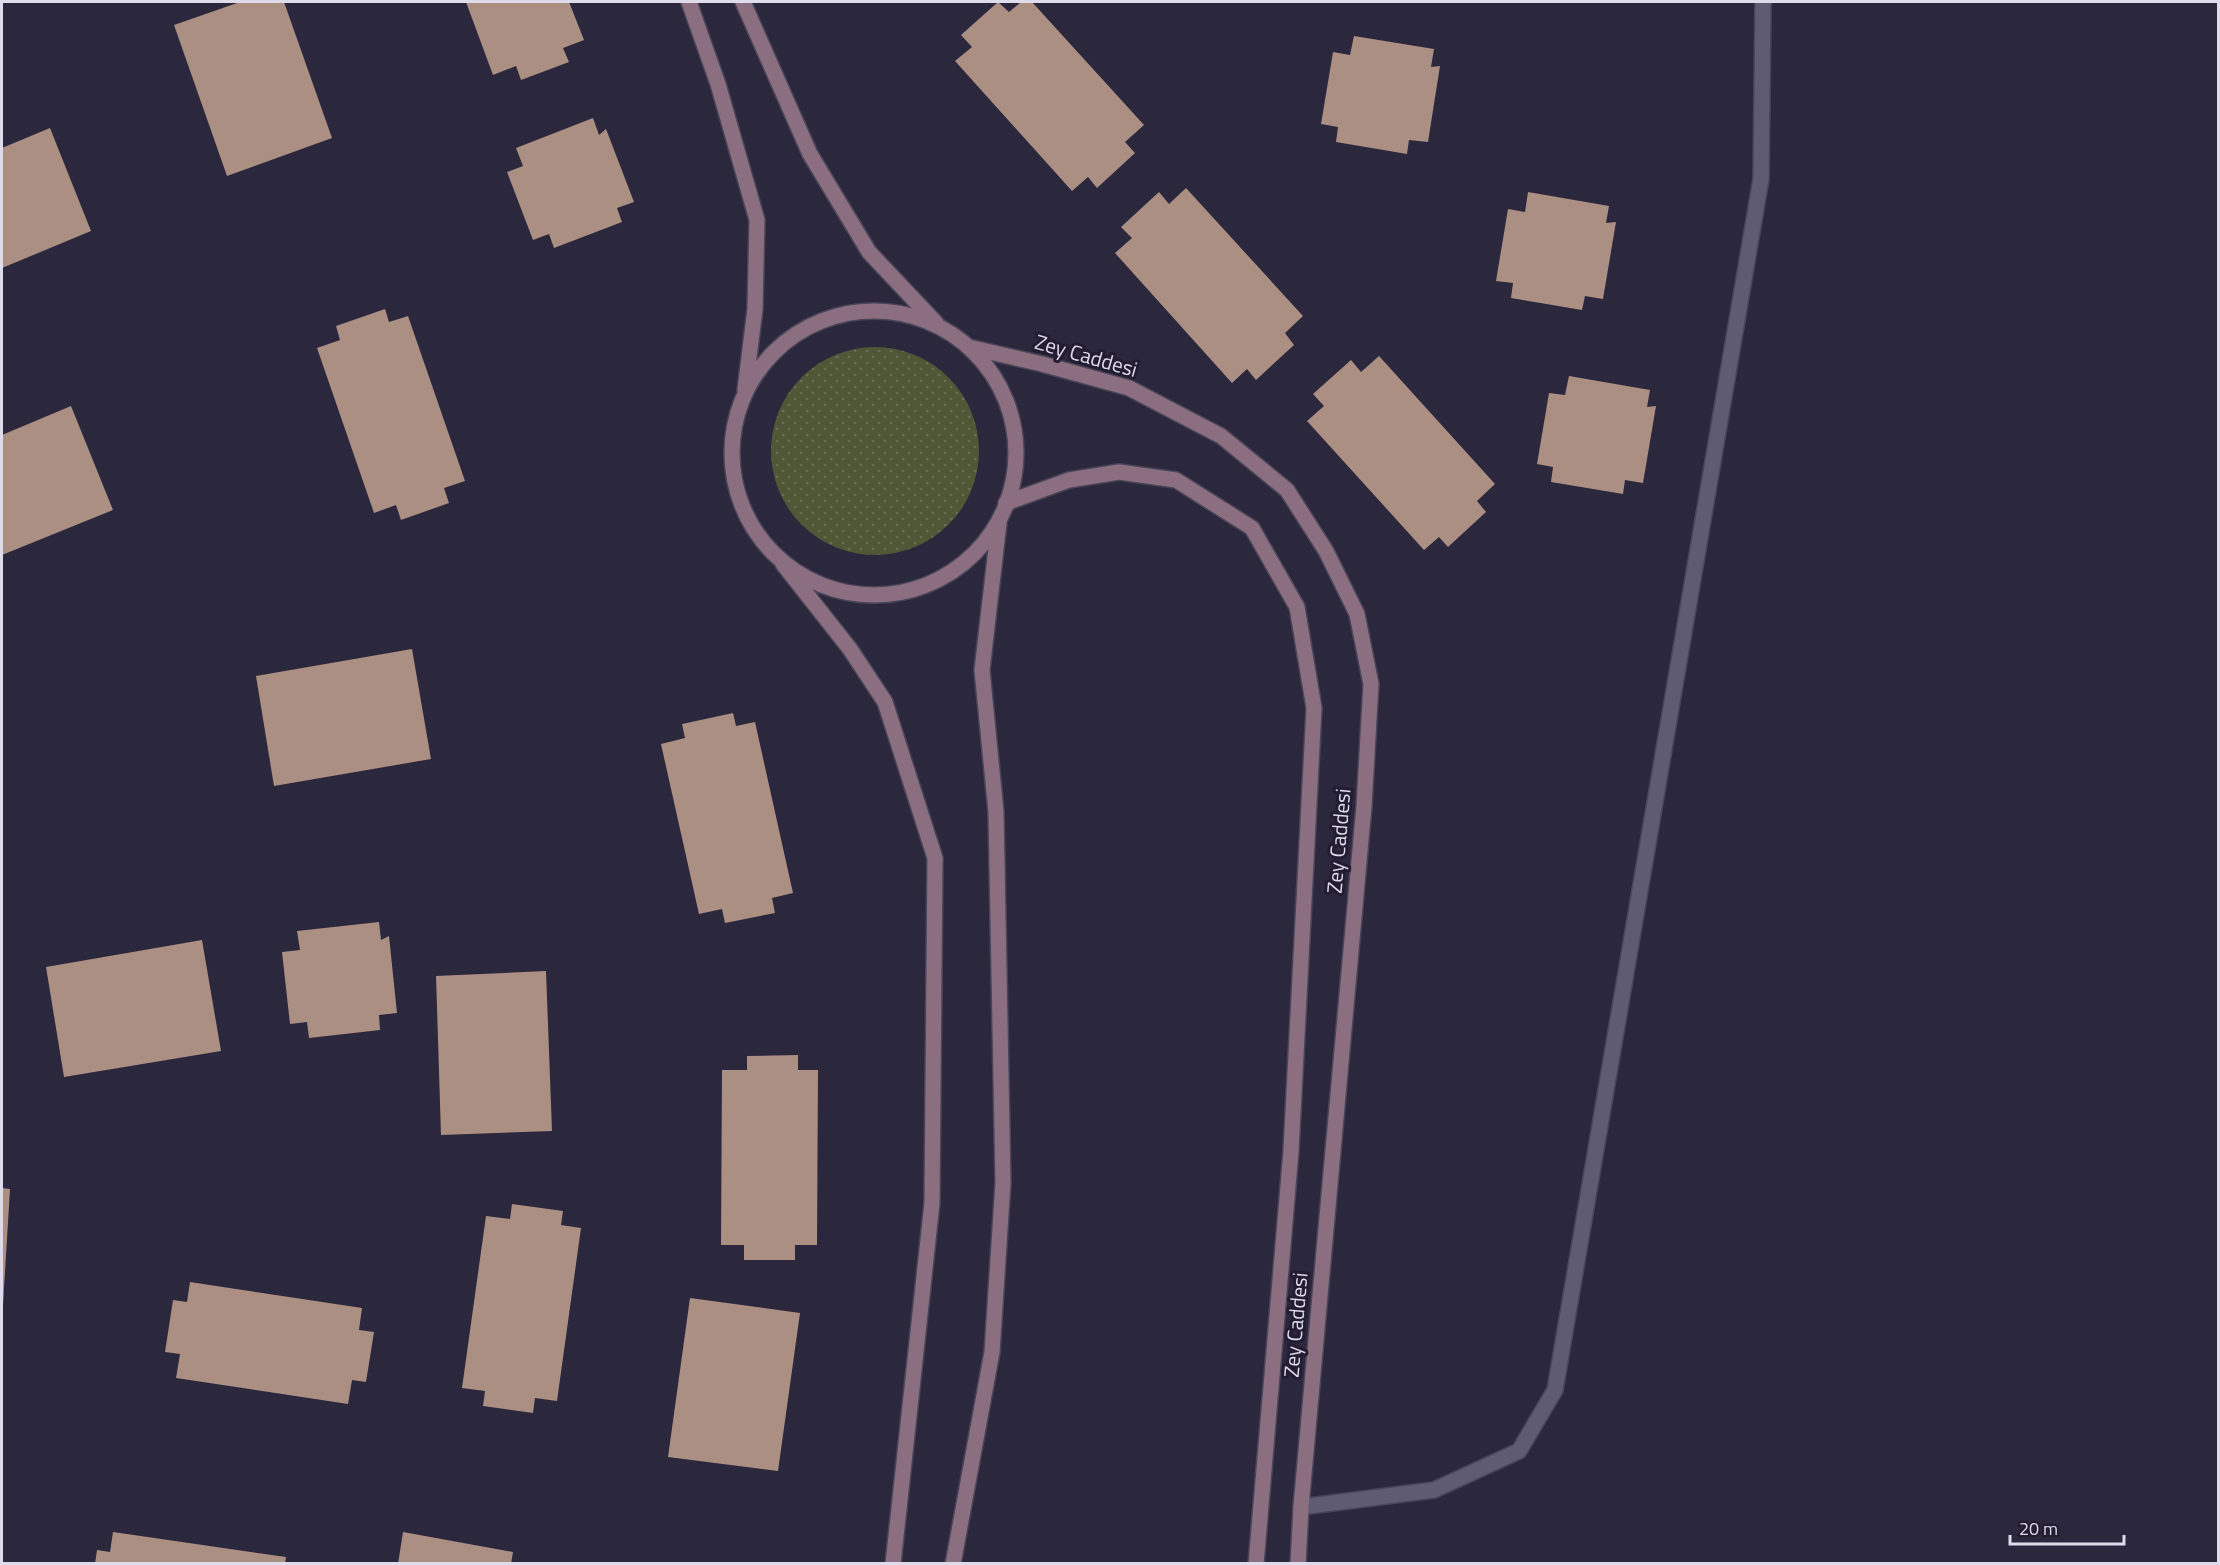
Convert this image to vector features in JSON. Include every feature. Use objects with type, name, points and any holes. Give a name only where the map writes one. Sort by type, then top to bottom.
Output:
[{"type":"street","points":[[689,2],[718,84],[757,220],[755,309],[745,391],[732,434],[733,480],[751,526],[850,649],[885,702],[935,858],[933,1203],[893,1563]]},
{"type":"street","points":[[743,2],[810,154],[869,252],[936,323],[973,348],[1000,384],[1015,426],[1016,476],[999,523],[982,670],[996,812],[1003,1183],[992,1352],[953,1563]]},
{"type":"street","points":[[1301,1507],[1434,1490],[1519,1451],[1555,1390],[1761,179],[1763,2]]},
{"type":"street","points":[[745,391],[770,354],[806,327],[848,312],[893,310],[936,323]]},
{"type":"street","name":"Zey Caddesi","points":[[973,348],[1129,388],[1221,436],[1287,490],[1326,551],[1357,614],[1371,684],[1364,795],[1301,1507],[1298,1563]]},
{"type":"street","name":"Zey Caddesi","points":[[1006,503],[1070,480],[1119,472],[1176,480],[1252,528],[1297,607],[1314,708],[1291,1151],[1256,1563]]},
{"type":"street","points":[[783,564],[826,588],[876,597],[925,587],[967,562],[999,523]]},
{"type":"green space","points":[[875,347],[895,349],[924,359],[955,385],[971,411],[977,431],[979,451],[977,471],[967,500],[941,531],[915,547],[895,553],[875,555],[855,553],[826,543],[795,517],[779,491],[773,471],[771,451],[773,431],[783,402],[809,371],[835,355],[855,349]]},
{"type":"building","points":[[240,2],[284,2],[332,138],[227,176],[174,25]]},
{"type":"building","points":[[466,2],[569,2],[584,40],[563,48],[569,62],[521,80],[516,66],[493,75]]},
{"type":"building","points":[[998,2],[1009,12],[1021,2],[1032,2],[1144,125],[1125,142],[1135,153],[1097,188],[1088,177],[1072,191],[955,61],[972,47],[961,35]]},
{"type":"building","points":[[1354,36],[1434,49],[1431,67],[1440,66],[1428,142],[1409,140],[1407,154],[1336,142],[1338,127],[1321,124],[1333,52],[1350,55]]},
{"type":"building","points":[[593,118],[599,135],[606,129],[634,202],[617,208],[622,222],[554,248],[549,234],[533,240],[507,172],[523,166],[516,148]]},
{"type":"building","points":[[50,128],[91,231],[2,268],[2,148]]},
{"type":"building","points":[[1186,188],[1303,316],[1285,333],[1294,345],[1256,380],[1247,369],[1232,383],[1115,253],[1132,238],[1121,227],[1159,192],[1169,204]]},
{"type":"building","points":[[1528,192],[1609,206],[1606,223],[1616,222],[1603,299],[1585,296],[1582,310],[1511,298],[1513,283],[1496,281],[1508,209],[1525,212]]},
{"type":"building","points":[[385,309],[389,322],[408,316],[465,481],[444,488],[449,503],[401,520],[396,505],[374,513],[317,348],[340,340],[336,326]]},
{"type":"building","points":[[1379,356],[1495,484],[1477,501],[1486,512],[1448,547],[1439,537],[1424,550],[1307,421],[1324,406],[1313,394],[1351,360],[1361,372]]},
{"type":"building","points":[[1569,376],[1650,390],[1647,407],[1656,406],[1643,483],[1625,480],[1623,494],[1551,482],[1553,467],[1537,464],[1549,393],[1565,395]]},
{"type":"building","points":[[71,406],[113,510],[2,555],[2,435]]},
{"type":"building","points":[[412,649],[431,759],[274,786],[256,676]]},
{"type":"building","points":[[733,713],[736,726],[755,722],[793,893],[772,898],[775,913],[725,923],[722,909],[699,914],[661,744],[685,738],[682,724]]},
{"type":"building","points":[[379,922],[381,940],[389,936],[397,1013],[379,1015],[380,1030],[309,1038],[307,1022],[290,1024],[282,952],[300,950],[297,931]]},
{"type":"building","points":[[202,940],[221,1051],[64,1077],[46,967]]},
{"type":"building","points":[[546,971],[552,1131],[441,1135],[436,976]]},
{"type":"building","points":[[798,1055],[798,1070],[818,1070],[817,1245],[795,1245],[795,1260],[744,1260],[744,1245],[721,1245],[722,1070],[747,1070],[747,1056]]},
{"type":"building","points":[[2,1188],[10,1189],[3,1305],[2,1305]]},
{"type":"building","points":[[512,1204],[563,1211],[561,1225],[581,1228],[557,1401],[535,1398],[533,1413],[483,1406],[485,1391],[462,1388],[486,1216],[510,1219]]},
{"type":"building","points":[[190,1282],[362,1308],[359,1330],[374,1332],[366,1382],[352,1380],[348,1404],[176,1378],[180,1354],[165,1352],[173,1300],[187,1302]]},
{"type":"building","points":[[690,1298],[800,1313],[778,1471],[668,1457]]},
{"type":"building","points":[[113,1532],[286,1557],[285,1564],[95,1564],[97,1550],[110,1552]]},
{"type":"building","points":[[403,1532],[513,1552],[511,1564],[398,1564]]}]
